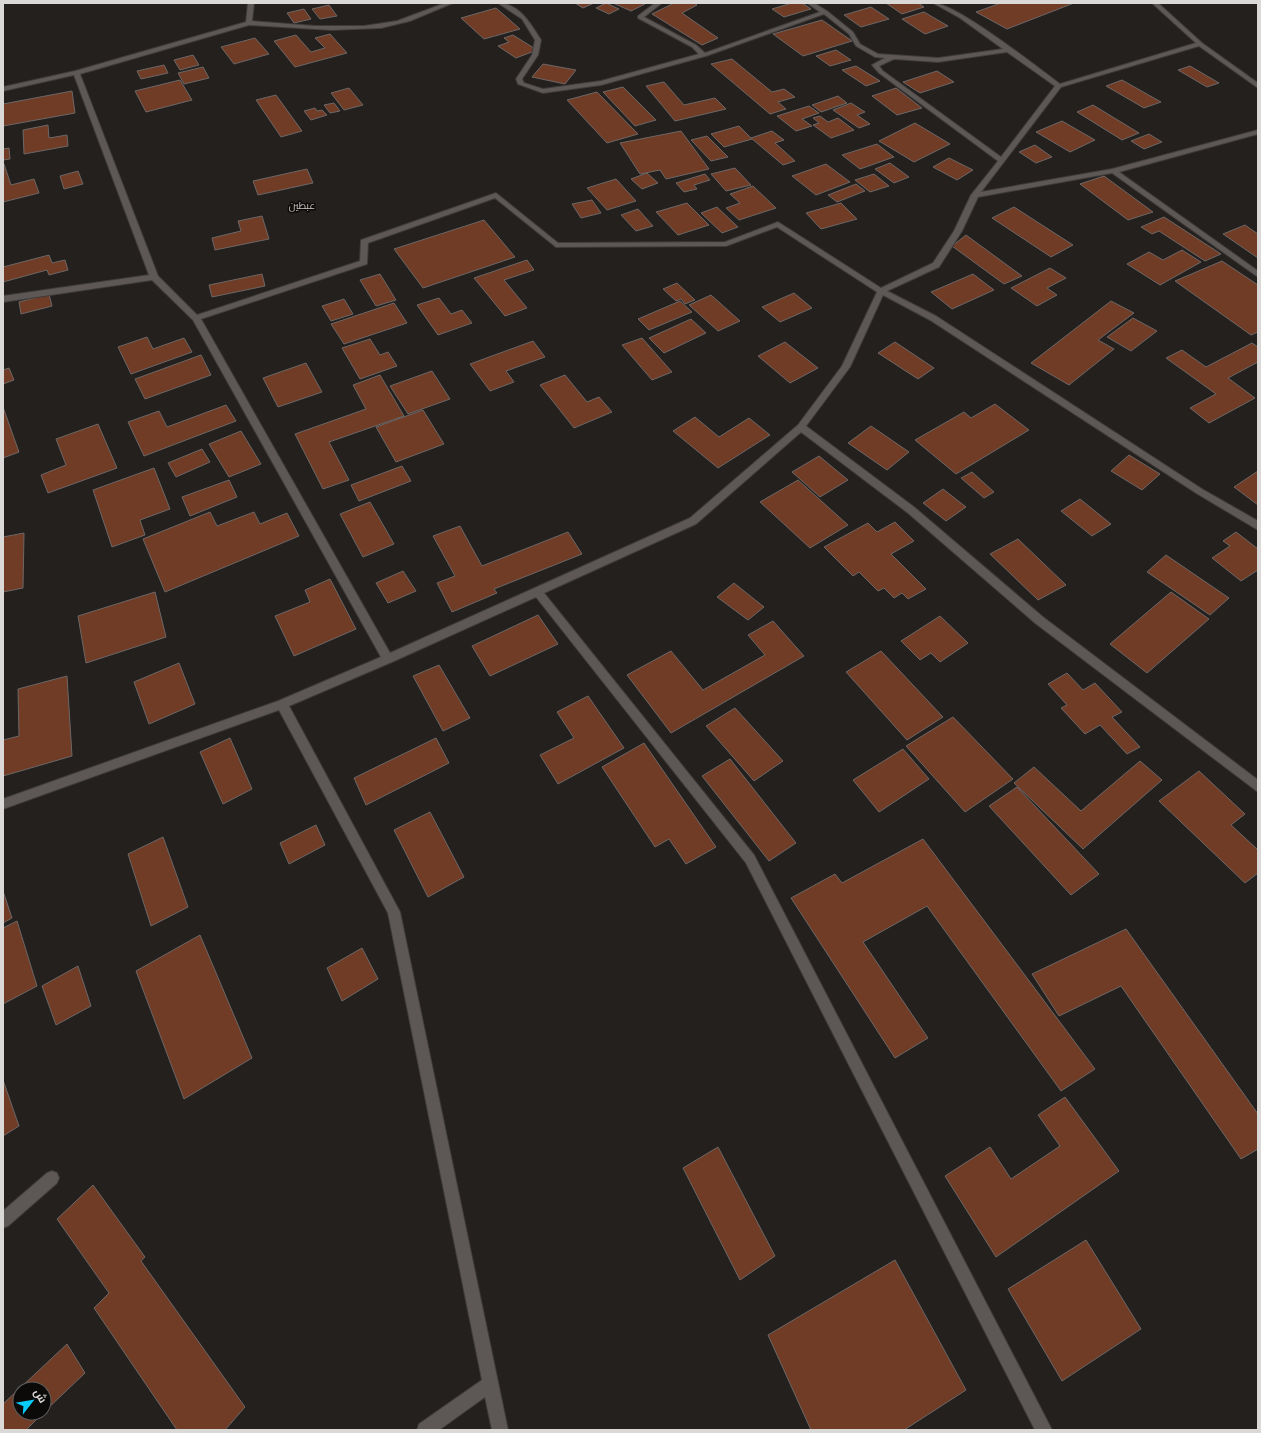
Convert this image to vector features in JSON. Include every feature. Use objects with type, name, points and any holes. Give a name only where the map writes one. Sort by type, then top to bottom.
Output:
[{"type":"street","points":[[249,23],[251,3]]},
{"type":"street","points":[[3,89],[76,73],[249,23],[335,29],[382,26],[414,18],[450,3]]},
{"type":"street","points":[[501,3],[524,18],[538,40],[534,55],[519,79],[521,84],[543,91],[601,83],[704,56],[825,12]]},
{"type":"street","points":[[659,3],[640,17],[694,46],[704,56]]},
{"type":"street","points":[[810,3],[825,12],[851,33],[858,45],[877,56],[938,60],[1008,50]]},
{"type":"street","points":[[936,3],[962,18],[1059,86]]},
{"type":"street","points":[[1154,3],[1200,44],[1258,86]]},
{"type":"street","points":[[3,804],[282,704],[388,659],[693,521],[801,427],[846,367],[881,291],[936,265],[958,231],[975,195],[1059,86],[1200,44]]},
{"type":"street","points":[[894,57],[875,65],[881,72],[1001,160]]},
{"type":"street","points":[[76,73],[154,277],[196,318],[388,659]]},
{"type":"street","points":[[975,195],[1113,171],[1258,132]]},
{"type":"street","points":[[1113,171],[1258,275]]},
{"type":"street","points":[[196,318],[364,262],[364,242],[496,196],[556,245],[726,244],[778,224],[881,291],[933,318],[1199,491],[1258,526]]},
{"type":"street","points":[[3,299],[154,277]]},
{"type":"street","points":[[801,427],[911,510],[1039,620],[1258,787]]},
{"type":"street","points":[[538,592],[750,860],[1044,1430]]},
{"type":"street","points":[[282,704],[394,912],[500,1430]]},
{"type":"street","points":[[3,1220],[52,1178]]},
{"type":"street","points":[[424,1430],[491,1383]]},
{"type":"building","points":[[575,3],[594,3],[583,8]]},
{"type":"building","points":[[606,3],[619,9],[609,14],[596,8]]},
{"type":"building","points":[[613,3],[642,3],[645,4],[631,11]]},
{"type":"building","points":[[674,3],[694,3],[697,5],[682,13],[718,38],[702,45],[652,14]]},
{"type":"building","points":[[792,3],[802,3],[811,9],[784,17],[772,9]]},
{"type":"building","points":[[886,3],[918,3],[924,7],[902,14]]},
{"type":"building","points":[[1001,3],[1074,3],[1007,29],[976,12]]},
{"type":"building","points":[[329,5],[337,16],[320,19],[312,9]]},
{"type":"building","points":[[871,7],[889,19],[861,27],[844,15]]},
{"type":"building","points":[[496,8],[520,29],[484,39],[461,18]]},
{"type":"building","points":[[304,9],[311,19],[294,23],[287,13]]},
{"type":"building","points":[[924,12],[948,26],[925,34],[902,19]]},
{"type":"building","points":[[822,20],[852,41],[803,56],[773,34]]},
{"type":"building","points":[[330,34],[347,53],[295,67],[274,41],[296,35],[311,52],[325,48],[315,38]]},
{"type":"building","points":[[513,35],[537,50],[516,58],[498,46],[509,42],[504,38]]},
{"type":"building","points":[[255,38],[269,54],[234,64],[221,47]]},
{"type":"building","points":[[836,50],[851,60],[830,66],[816,56]]},
{"type":"building","points":[[193,55],[199,65],[180,70],[174,60]]},
{"type":"building","points":[[732,59],[772,92],[784,89],[795,97],[778,102],[786,109],[770,114],[711,64]]},
{"type":"building","points":[[543,64],[576,70],[565,84],[532,77]]},
{"type":"building","points":[[164,65],[168,73],[141,79],[137,71]]},
{"type":"building","points":[[856,66],[880,81],[866,86],[842,70]]},
{"type":"building","points":[[1190,66],[1219,83],[1207,87],[1178,70]]},
{"type":"building","points":[[203,67],[209,78],[184,84],[178,73]]},
{"type":"building","points":[[937,71],[954,82],[920,93],[903,82]]},
{"type":"building","points":[[180,80],[192,100],[146,112],[135,91]]},
{"type":"building","points":[[1122,80],[1161,102],[1144,108],[1106,86]]},
{"type":"building","points":[[664,82],[684,105],[715,98],[726,109],[675,121],[646,86]]},
{"type":"building","points":[[623,87],[656,120],[635,126],[603,92]]},
{"type":"building","points":[[349,88],[363,105],[344,110],[331,93]]},
{"type":"building","points":[[896,88],[922,108],[897,115],[872,96]]},
{"type":"building","points":[[72,91],[75,113],[3,126],[3,104]]},
{"type":"building","points":[[597,92],[638,134],[607,143],[567,100]]},
{"type":"building","points":[[276,95],[302,131],[281,137],[256,100]]},
{"type":"building","points":[[838,96],[847,103],[821,112],[812,105]]},
{"type":"building","points":[[334,103],[340,111],[330,113],[324,105]]},
{"type":"building","points":[[851,103],[865,112],[857,115],[870,124],[859,128],[833,110]]},
{"type":"building","points":[[1093,105],[1139,133],[1122,140],[1077,112]]},
{"type":"building","points":[[809,106],[819,113],[802,119],[812,126],[796,131],[777,116]]},
{"type":"building","points":[[315,108],[317,111],[322,110],[327,115],[311,120],[304,111]]},
{"type":"building","points":[[820,116],[828,122],[838,118],[854,130],[831,138],[813,125],[819,123],[813,118]]},
{"type":"building","points":[[1062,121],[1095,140],[1070,152],[1036,132]]},
{"type":"building","points":[[915,123],[950,144],[914,162],[879,141]]},
{"type":"building","points":[[48,125],[49,138],[67,135],[68,146],[24,154],[23,130]]},
{"type":"building","points":[[739,126],[752,139],[724,147],[711,134]]},
{"type":"building","points":[[681,131],[709,169],[666,179],[660,170],[640,174],[620,143]]},
{"type":"building","points":[[772,131],[784,140],[775,143],[795,161],[783,165],[751,138]]},
{"type":"building","points":[[1149,134],[1162,142],[1144,149],[1131,141]]},
{"type":"building","points":[[707,136],[728,157],[711,161],[691,140]]},
{"type":"building","points":[[877,144],[894,157],[860,169],[842,155]]},
{"type":"building","points":[[1035,145],[1052,157],[1036,163],[1019,152]]},
{"type":"building","points":[[9,148],[10,159],[3,160],[3,149]]},
{"type":"building","points":[[949,158],[973,170],[957,180],[933,167]]},
{"type":"building","points":[[890,163],[909,177],[894,183],[875,169]]},
{"type":"building","points":[[4,164],[11,185],[34,179],[39,193],[3,202]]},
{"type":"building","points":[[826,164],[850,182],[816,195],[792,176]]},
{"type":"building","points":[[735,168],[751,185],[726,191],[711,174]]},
{"type":"building","points":[[307,169],[313,183],[258,195],[253,181]]},
{"type":"building","points":[[78,171],[83,184],[64,189],[60,176]]},
{"type":"building","points":[[647,173],[658,183],[642,189],[631,179]]},
{"type":"building","points":[[705,174],[710,180],[694,185],[697,189],[684,192],[676,183]]},
{"type":"building","points":[[874,174],[889,186],[870,192],[855,180]]},
{"type":"building","points":[[1104,176],[1153,212],[1128,220],[1080,184]]},
{"type":"building","points":[[616,179],[636,201],[607,210],[587,188]]},
{"type":"building","points":[[856,184],[865,191],[837,202],[828,195]]},
{"type":"building","points":[[753,186],[776,208],[739,220],[726,208],[740,203],[730,194]]},
{"type":"building","points":[[592,200],[601,213],[581,218],[572,204]]},
{"type":"building","points":[[687,203],[709,225],[678,235],[656,212]]},
{"type":"building","points":[[841,203],[857,219],[821,229],[806,213]]},
{"type":"building","points":[[717,207],[738,227],[722,233],[701,213]]},
{"type":"building","points":[[1014,207],[1073,245],[1051,257],[992,218]]},
{"type":"building","points":[[638,209],[653,226],[636,231],[621,215]]},
{"type":"building","points":[[262,216],[269,239],[215,250],[212,238],[241,231],[238,221]]},
{"type":"building","points":[[1164,217],[1221,254],[1205,261],[1159,231],[1152,234],[1141,227]]},
{"type":"building","points":[[484,220],[515,257],[423,288],[394,249]]},
{"type":"building","points":[[1245,225],[1258,234],[1258,258],[1223,234]]},
{"type":"building","points":[[966,235],[1022,276],[1004,284],[952,246]]},
{"type":"building","points":[[1182,250],[1201,262],[1160,285],[1127,264],[1149,252],[1163,260]]},
{"type":"building","points":[[49,255],[52,263],[65,260],[68,270],[49,275],[47,270],[3,282],[3,267]]},
{"type":"building","points":[[527,260],[534,270],[504,280],[527,308],[505,316],[474,278]]},
{"type":"building","points":[[1222,261],[1258,285],[1258,332],[1251,335],[1175,281]]},
{"type":"building","points":[[1050,268],[1066,278],[1047,288],[1057,295],[1037,306],[1011,288]]},
{"type":"building","points":[[262,274],[265,286],[212,297],[209,285]]},
{"type":"building","points":[[380,274],[396,300],[376,306],[360,280]]},
{"type":"building","points":[[973,274],[994,290],[952,309],[931,292]]},
{"type":"building","points":[[677,283],[695,300],[685,304],[681,299],[676,301],[663,289]]},
{"type":"building","points":[[794,293],[812,308],[780,322],[762,307]]},
{"type":"building","points":[[49,294],[52,306],[21,314],[19,302]]},
{"type":"building","points":[[711,295],[740,321],[718,331],[689,305]]},
{"type":"building","points":[[439,298],[451,314],[462,310],[472,323],[438,335],[417,305]]},
{"type":"building","points":[[344,299],[353,314],[331,321],[322,306]]},
{"type":"building","points":[[680,301],[692,312],[649,330],[638,319]]},
{"type":"building","points":[[1111,301],[1134,313],[1098,340],[1114,349],[1069,385],[1031,363]]},
{"type":"building","points":[[394,303],[407,323],[344,344],[331,324]]},
{"type":"building","points":[[1133,318],[1157,331],[1131,351],[1107,337]]},
{"type":"building","points":[[691,319],[706,333],[664,353],[649,338]]},
{"type":"building","points":[[147,337],[153,349],[184,338],[192,352],[131,374],[118,347]]},
{"type":"building","points":[[642,338],[672,372],[652,380],[622,345]]},
{"type":"building","points":[[370,339],[380,355],[388,352],[397,366],[360,379],[342,348]]},
{"type":"building","points":[[533,341],[545,357],[506,371],[514,382],[490,391],[470,364]]},
{"type":"building","points":[[785,342],[818,368],[790,383],[758,356]]},
{"type":"building","points":[[895,342],[934,368],[918,379],[878,353]]},
{"type":"building","points":[[1252,343],[1258,347],[1258,362],[1228,378],[1255,398],[1209,423],[1190,408],[1216,394],[1166,358],[1182,350],[1206,367]]},
{"type":"building","points":[[201,355],[211,375],[145,399],[135,379]]},
{"type":"building","points":[[306,363],[322,392],[278,407],[263,378]]},
{"type":"building","points":[[9,368],[14,380],[3,384],[3,370]]},
{"type":"building","points":[[432,371],[450,399],[408,414],[390,386]]},
{"type":"building","points":[[380,375],[404,416],[329,442],[349,480],[323,489],[295,434],[366,409],[353,385]]},
{"type":"building","points":[[565,375],[587,402],[599,397],[612,412],[574,428],[540,385]]},
{"type":"building","points":[[995,404],[1029,430],[956,474],[915,440],[964,412],[971,418]]},
{"type":"building","points":[[226,405],[236,421],[144,456],[128,422],[159,411],[167,427]]},
{"type":"building","points":[[3,407],[19,452],[3,458]]},
{"type":"building","points":[[423,410],[444,444],[396,462],[376,427]]},
{"type":"building","points":[[695,417],[719,437],[749,418],[770,435],[718,468],[673,431]]},
{"type":"building","points":[[98,424],[117,468],[48,493],[41,475],[66,465],[56,439]]},
{"type":"building","points":[[871,426],[909,452],[887,470],[848,443]]},
{"type":"building","points":[[241,431],[261,464],[229,477],[209,444]]},
{"type":"building","points":[[202,449],[210,462],[176,477],[168,463]]},
{"type":"building","points":[[1129,455],[1160,474],[1142,490],[1111,471]]},
{"type":"building","points":[[819,456],[848,480],[820,497],[792,472]]},
{"type":"building","points":[[402,466],[411,481],[359,501],[351,485]]},
{"type":"building","points":[[154,468],[170,509],[140,520],[145,535],[112,547],[93,490]]},
{"type":"building","points":[[1258,471],[1258,505],[1234,487]]},
{"type":"building","points":[[972,472],[994,492],[984,498],[961,478]]},
{"type":"building","points":[[229,480],[237,497],[190,516],[182,497]]},
{"type":"building","points":[[798,480],[848,525],[810,548],[760,502]]},
{"type":"building","points":[[943,489],[966,507],[946,521],[923,503]]},
{"type":"building","points":[[1080,499],[1111,524],[1092,536],[1061,511]]},
{"type":"building","points":[[370,502],[394,544],[363,557],[340,514]]},
{"type":"building","points":[[210,512],[217,526],[254,512],[260,524],[287,513],[299,536],[165,592],[143,539]]},
{"type":"building","points":[[895,522],[914,541],[891,554],[926,589],[908,599],[902,593],[894,598],[884,588],[878,591],[859,572],[853,576],[824,547],[868,523],[877,532]]},
{"type":"building","points":[[460,526],[482,566],[568,532],[582,554],[494,589],[497,593],[452,612],[437,583],[455,576],[433,536]]},
{"type":"building","points":[[1236,532],[1258,549],[1258,570],[1241,581],[1212,558],[1230,546],[1223,541]]},
{"type":"building","points":[[24,533],[23,588],[3,592],[3,537]]},
{"type":"building","points":[[1018,539],[1066,585],[1038,600],[990,554]]},
{"type":"building","points":[[1166,555],[1229,598],[1210,615],[1147,572]]},
{"type":"building","points":[[403,571],[416,591],[388,603],[376,583]]},
{"type":"building","points":[[330,579],[356,629],[294,656],[275,616],[310,602],[305,590]]},
{"type":"building","points":[[734,583],[764,607],[748,620],[717,597]]},
{"type":"building","points":[[155,592],[166,637],[86,663],[78,616]]},
{"type":"building","points":[[1171,592],[1209,619],[1147,673],[1110,644]]},
{"type":"building","points":[[538,615],[558,644],[490,676],[472,646]]},
{"type":"building","points":[[940,616],[968,643],[940,662],[931,653],[920,660],[901,641]]},
{"type":"building","points":[[773,621],[804,656],[671,733],[627,675],[671,651],[703,690],[765,655],[748,635]]},
{"type":"building","points":[[881,651],[943,717],[907,740],[846,672]]},
{"type":"building","points":[[179,663],[195,704],[149,724],[134,682]]},
{"type":"building","points":[[439,665],[470,718],[443,731],[413,676]]},
{"type":"building","points":[[1067,673],[1083,690],[1095,683],[1122,712],[1112,717],[1140,747],[1127,754],[1100,725],[1085,734],[1061,708],[1067,705],[1048,684]]},
{"type":"building","points":[[67,676],[72,756],[3,776],[3,740],[19,736],[18,689]]},
{"type":"building","points":[[588,696],[624,748],[558,784],[540,755],[574,738],[557,712]]},
{"type":"building","points":[[735,708],[783,761],[754,781],[706,726]]},
{"type":"building","points":[[953,717],[1013,779],[965,812],[906,746]]},
{"type":"building","points":[[230,738],[252,789],[223,804],[200,752]]},
{"type":"building","points":[[436,738],[449,763],[366,805],[354,778]]},
{"type":"building","points":[[644,743],[716,847],[686,864],[669,839],[655,847],[602,767]]},
{"type":"building","points":[[903,749],[929,779],[879,812],[853,780]]},
{"type":"building","points":[[730,759],[796,843],[769,861],[702,776]]},
{"type":"building","points":[[1140,761],[1162,780],[1083,849],[1014,783],[1034,767],[1081,811]]},
{"type":"building","points":[[1199,771],[1245,814],[1231,825],[1258,850],[1258,873],[1245,883],[1159,801]]},
{"type":"building","points":[[1017,787],[1099,874],[1071,895],[989,806]]},
{"type":"building","points":[[430,812],[464,877],[428,897],[394,830]]},
{"type":"building","points":[[316,825],[325,845],[289,864],[280,843]]},
{"type":"building","points":[[163,837],[188,907],[151,926],[128,854]]},
{"type":"building","points":[[923,839],[1095,1069],[1061,1091],[927,906],[863,942],[928,1038],[895,1058],[791,898],[835,874],[842,883]]},
{"type":"building","points":[[3,891],[12,918],[3,923]]},
{"type":"building","points":[[17,921],[37,986],[3,1004],[3,928]]},
{"type":"building","points":[[1126,929],[1258,1114],[1258,1149],[1241,1159],[1121,986],[1059,1016],[1032,974]]},
{"type":"building","points":[[200,935],[252,1058],[184,1099],[136,971]]},
{"type":"building","points":[[362,948],[378,979],[342,1001],[327,968]]},
{"type":"building","points":[[78,966],[91,1006],[56,1025],[42,986]]},
{"type":"building","points":[[3,1080],[19,1126],[3,1136]]},
{"type":"building","points":[[1065,1097],[1119,1171],[996,1257],[945,1176],[990,1147],[1011,1179],[1060,1146],[1038,1115]]},
{"type":"building","points":[[718,1147],[775,1256],[740,1280],[683,1168]]},
{"type":"building","points":[[93,1185],[145,1257],[141,1261],[245,1407],[225,1430],[177,1430],[94,1308],[109,1293],[57,1219]]},
{"type":"building","points":[[1086,1240],[1141,1329],[1062,1381],[1008,1289]]},
{"type":"building","points":[[895,1260],[966,1390],[904,1430],[811,1430],[768,1335]]},
{"type":"building","points":[[67,1344],[85,1373],[52,1404],[52,1381],[28,1381]]},
{"type":"building","points":[[12,1396],[12,1421],[35,1421],[26,1430],[3,1430],[3,1404]]},
{"type":"district","name":"عبطين","points":[[302,205]]}]
